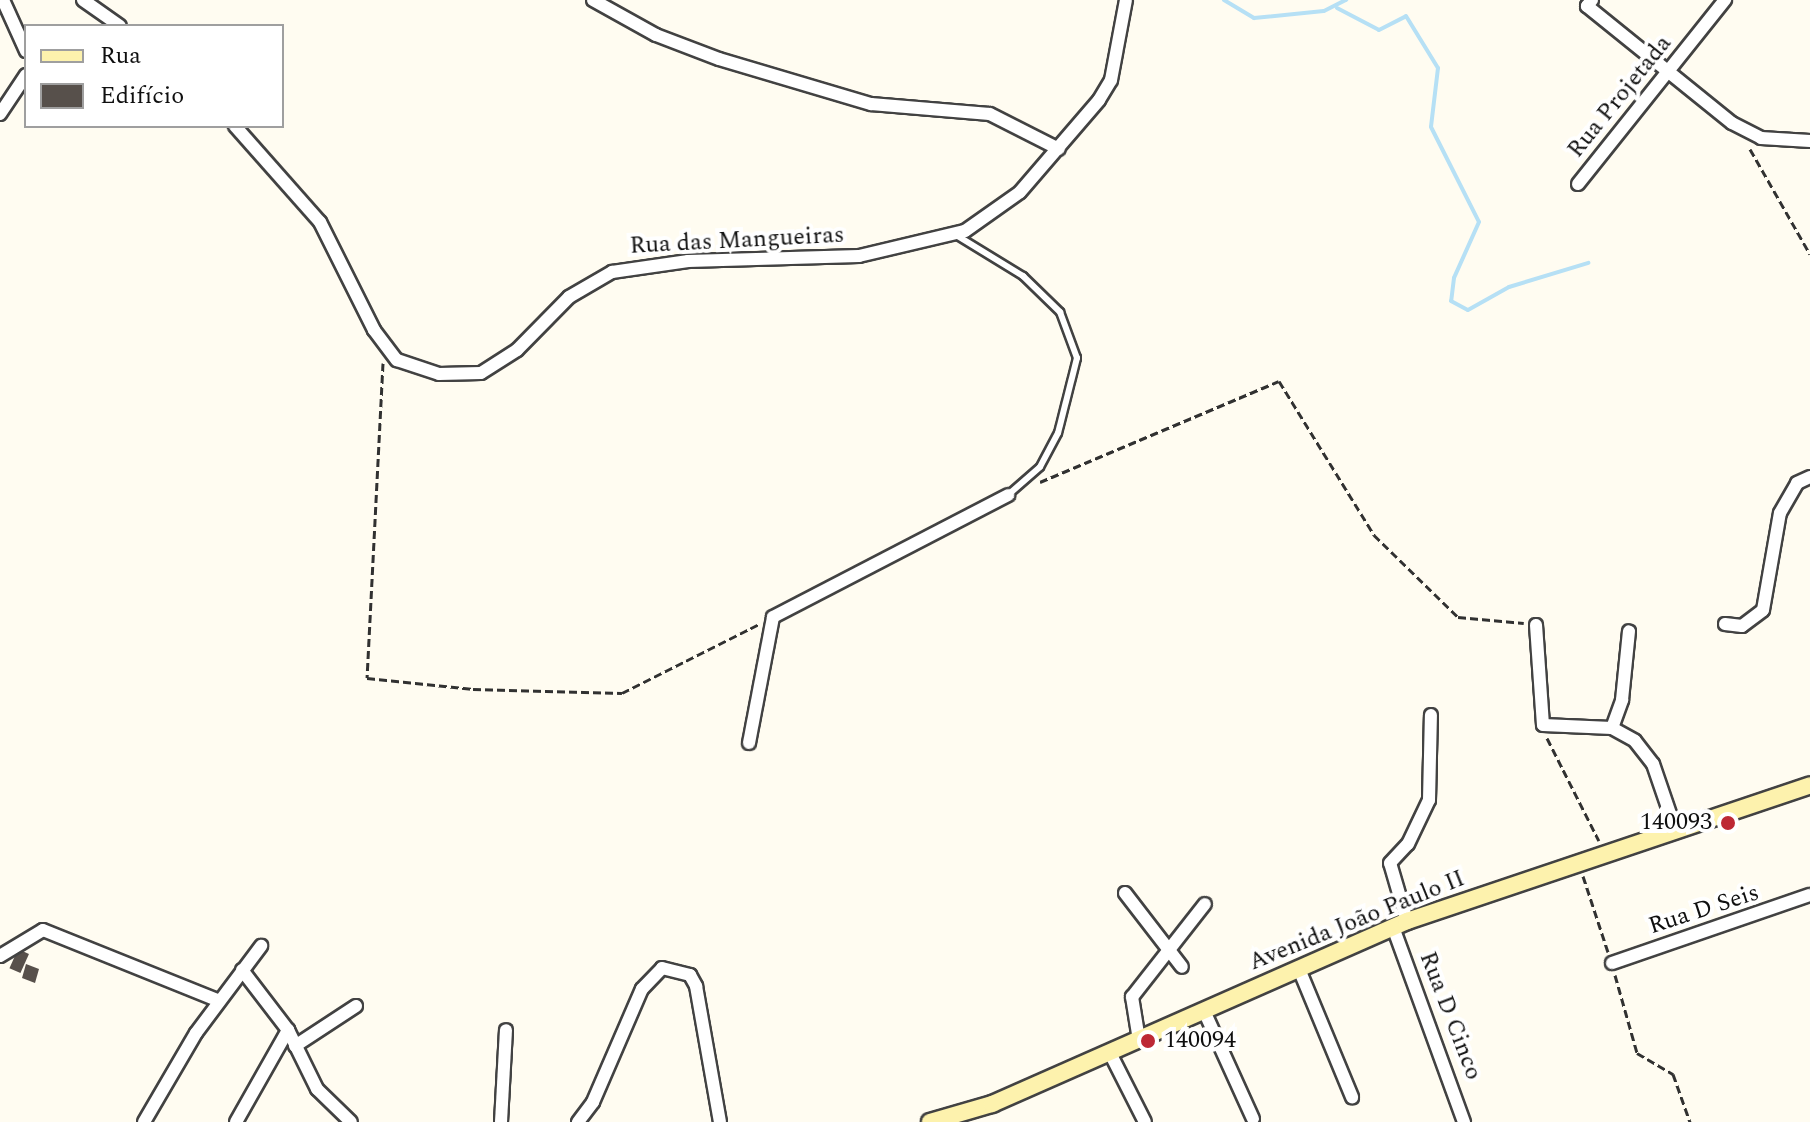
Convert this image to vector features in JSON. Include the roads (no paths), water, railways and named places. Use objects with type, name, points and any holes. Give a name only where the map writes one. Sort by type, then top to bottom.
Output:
[{"type":"main road","name":"Avenida João Paulo II","points":[[930,1122],[992,1104],[1205,1013],[1400,924],[1810,785]]},
{"type":"street","points":[[3,0],[24,47]]},
{"type":"street","points":[[83,0],[117,24]]},
{"type":"street","points":[[593,0],[656,35],[719,59],[871,104],[990,114],[1059,149]]},
{"type":"street","name":"Rua das Mangueiras","points":[[237,128],[320,222],[384,347],[414,368],[481,373],[517,350],[569,297],[612,272],[688,261],[859,256],[956,235],[993,215],[1059,149],[1111,80],[1126,0]]},
{"type":"street","name":"Rua Projetada","points":[[1578,184],[1725,0]]},
{"type":"street","points":[[1586,2],[1732,123],[1761,138],[1810,141]]},
{"type":"street","points":[[0,114],[24,78]]},
{"type":"street","points":[[1725,624],[1742,626],[1763,610],[1780,513],[1797,483],[1810,477]]},
{"type":"street","points":[[749,743],[773,617],[1008,495]]},
{"type":"street","points":[[1536,625],[1543,725],[1612,728],[1649,757],[1676,831]]},
{"type":"street","points":[[1612,728],[1622,700],[1629,631]]},
{"type":"street","name":"Rua D Cinco","points":[[1431,715],[1429,800],[1408,844],[1390,863],[1400,924],[1464,1122]]},
{"type":"street","points":[[1125,893],[1182,967]]},
{"type":"street","name":"Rua D Seis","points":[[1612,963],[1810,895]]},
{"type":"street","points":[[1139,1040],[1132,997],[1205,904]]},
{"type":"street","points":[[0,956],[43,930],[217,1000]]},
{"type":"street","points":[[144,1122],[217,1000],[261,946]]},
{"type":"street","points":[[578,1122],[593,1102],[652,974],[662,968],[690,975],[700,1008],[720,1122]]},
{"type":"street","points":[[1299,969],[1352,1097]]},
{"type":"street","points":[[242,970],[288,1030],[324,1099],[351,1122]]},
{"type":"street","points":[[295,1046],[356,1006]]},
{"type":"street","points":[[1205,1013],[1253,1119]]},
{"type":"street","points":[[236,1122],[288,1030]]},
{"type":"street","points":[[501,1122],[506,1030]]},
{"type":"street","points":[[1110,1053],[1145,1122]]},
{"type":"lane","points":[[956,235],[1023,276],[1060,312],[1077,358],[1058,433],[1040,467],[1008,495]]},
{"type":"waterway","points":[[1224,0],[1254,18],[1324,11],[1346,0]]},
{"type":"waterway","points":[[1337,8],[1379,30],[1406,16],[1438,68],[1431,127],[1479,222],[1454,278],[1451,301],[1468,310],[1509,287],[1588,263]]},
{"type":"place","name":"140093","points":[[1728,823]]},
{"type":"place","name":"140094","points":[[1148,1041]]}]
